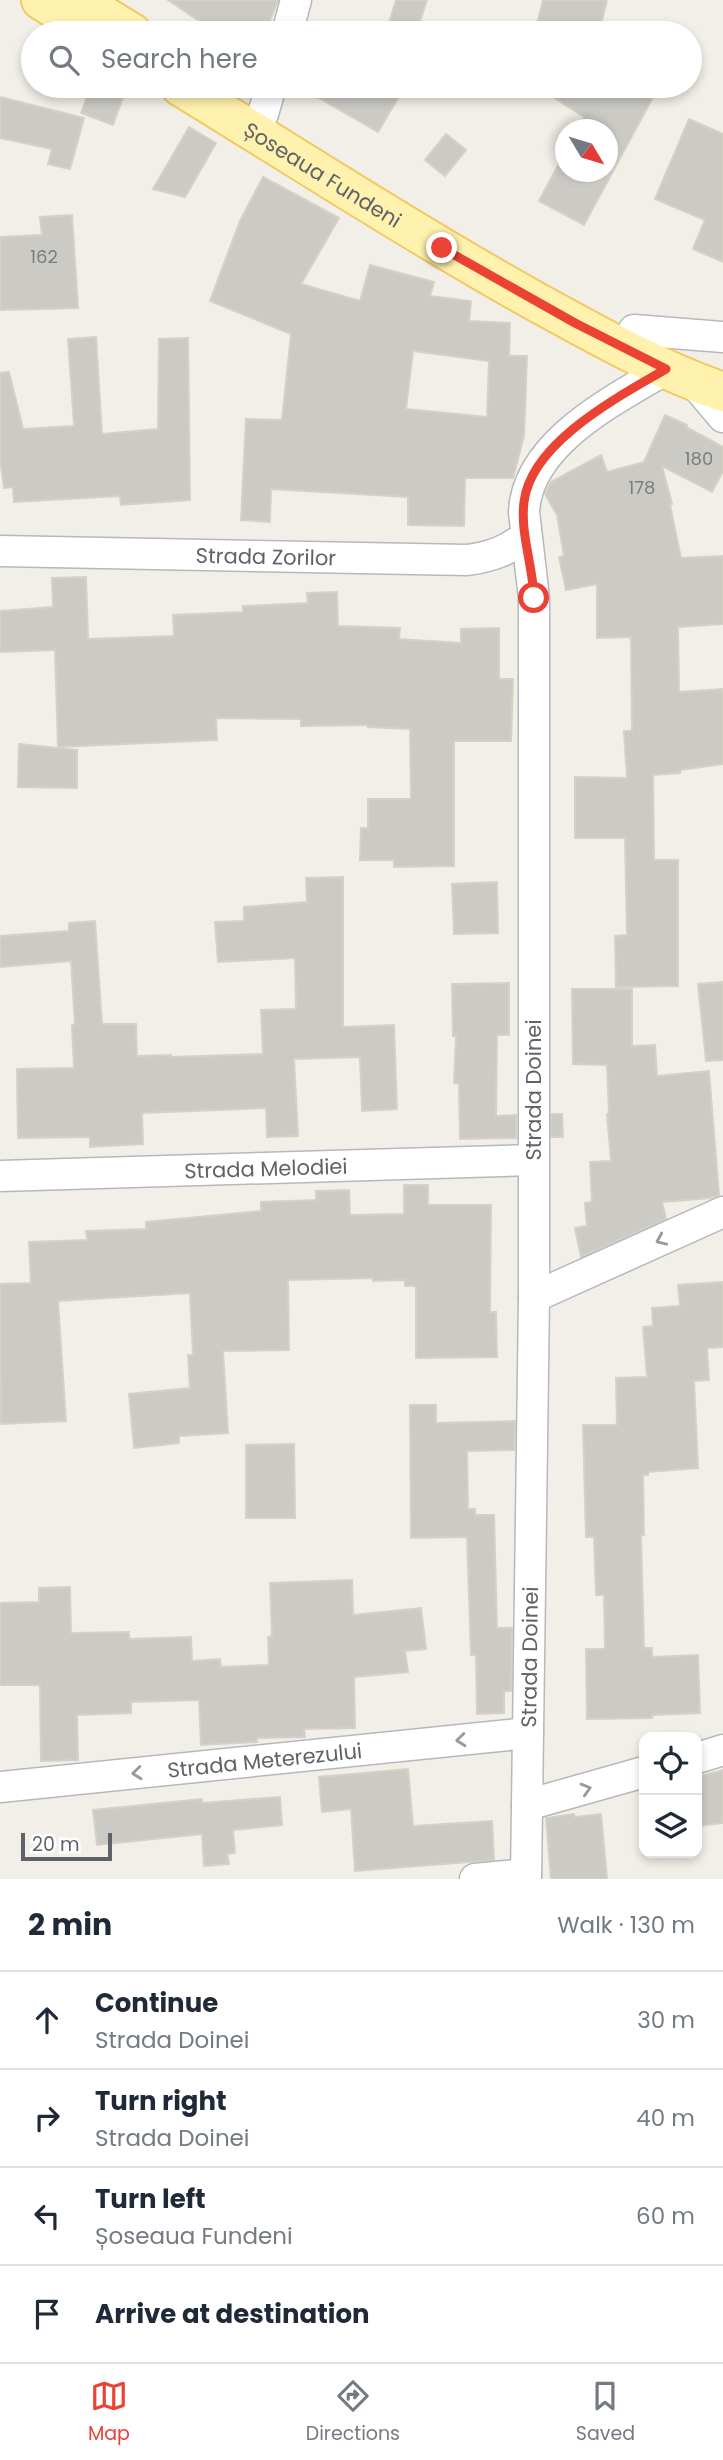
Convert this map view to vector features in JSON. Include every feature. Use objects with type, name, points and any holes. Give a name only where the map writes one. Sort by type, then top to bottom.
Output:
[{"type":"main road","points":[[41,0],[75,21]]},
{"type":"main road","points":[[78,0],[112,21]]},
{"type":"main road","name":"Șoseaua Fundeni","points":[[199,98],[442,248],[575,323],[701,376]]},
{"type":"main road","name":"Șoseaua Fundeni","points":[[267,100],[451,230],[573,300],[694,355],[701,376]]},
{"type":"street","points":[[290,21],[296,0]]},
{"type":"street","points":[[634,330],[723,337]]},
{"type":"street","name":"Șoseaua Fundeni","points":[[701,376],[723,417]]},
{"type":"street","name":"Strada Doinei","points":[[526,1877],[534,1297],[534,598],[524,512],[527,488],[548,455],[575,428],[596,413],[701,376]]},
{"type":"street","name":"Strada Zorilor","points":[[0,551],[467,560],[507,550],[526,536]]},
{"type":"street","name":"Strada Melodiei","points":[[0,1176],[533,1160]]},
{"type":"street","points":[[534,1297],[723,1212]]},
{"type":"street","name":"Strada Meterezului","points":[[0,1787],[528,1733]]},
{"type":"street","points":[[702,1756],[723,1750]]},
{"type":"street","points":[[527,1805],[639,1773]]},
{"type":"street","points":[[475,1879],[526,1877]]},
{"type":"building","points":[[168,0],[278,0],[270,21],[199,21]]},
{"type":"building","points":[[396,0],[427,0],[420,21],[389,21]]},
{"type":"building","points":[[543,0],[607,0],[602,21],[538,21]]},
{"type":"building","points":[[0,97],[84,118],[70,169],[48,164],[52,149],[0,138]]},
{"type":"building","points":[[87,98],[123,98],[113,125],[81,113]]},
{"type":"building","points":[[319,98],[398,98],[378,132]]},
{"type":"building","points":[[555,98],[653,98],[618,162],[618,119],[583,119],[584,117]]},
{"type":"building","points":[[689,119],[723,134],[723,262],[693,249],[705,220],[655,199]]},
{"type":"building","points":[[189,127],[216,143],[185,197],[153,189]]},
{"type":"building","points":[[446,134],[466,150],[445,176],[425,160]]},
{"type":"building","points":[[555,171],[555,182],[607,182],[584,225],[539,201]]},
{"type":"building","points":[[263,177],[339,218],[301,284],[360,301],[370,265],[434,282],[430,296],[471,301],[469,321],[510,323],[509,356],[527,356],[524,436],[513,478],[465,478],[464,526],[408,525],[408,497],[271,489],[270,522],[241,520],[246,419],[282,420],[291,334],[210,301],[240,221]],"holes":[[[413,351],[489,361],[487,417],[406,409]]]},
{"type":"building","points":[[72,215],[78,308],[0,310],[0,237],[42,235],[40,217]]},
{"type":"building","points":[[96,337],[102,434],[158,429],[159,339],[188,338],[190,500],[121,505],[120,496],[14,502],[13,487],[4,488],[0,459],[0,373],[9,372],[23,429],[74,426],[68,339]]},
{"type":"building","points":[[665,415],[723,447],[723,471],[712,492],[662,466],[672,504],[670,505],[681,558],[723,556],[723,624],[678,627],[679,692],[723,689],[723,764],[680,770],[680,773],[653,775],[654,860],[678,860],[678,986],[616,987],[615,936],[627,935],[625,838],[575,838],[575,777],[627,778],[624,731],[632,731],[631,637],[597,638],[597,584],[566,590],[559,557],[564,556],[557,515],[545,494],[551,482],[601,455],[607,472],[644,462]]},
{"type":"building","points":[[86,577],[88,639],[174,636],[173,615],[243,612],[243,606],[308,603],[307,593],[337,592],[338,626],[400,628],[399,639],[461,643],[461,629],[499,628],[499,679],[513,679],[511,741],[454,741],[454,866],[394,867],[394,860],[360,860],[361,828],[368,828],[368,799],[411,799],[410,729],[368,725],[301,726],[301,719],[216,718],[217,740],[58,747],[55,650],[0,652],[0,611],[53,607],[52,578]]},
{"type":"building","points":[[19,744],[77,750],[77,788],[18,787]]},
{"type":"building","points":[[343,877],[343,1027],[394,1025],[397,1109],[362,1111],[360,1057],[294,1059],[298,1136],[267,1137],[266,1108],[142,1113],[143,1144],[90,1147],[90,1137],[18,1138],[17,1069],[74,1068],[72,1025],[75,1025],[71,961],[0,967],[0,936],[69,931],[69,923],[95,921],[102,1024],[136,1024],[137,1056],[263,1054],[261,1010],[296,1009],[295,958],[218,962],[215,922],[244,921],[244,907],[307,902],[306,878]]},
{"type":"building","points":[[497,882],[498,933],[454,934],[452,884]]},
{"type":"building","points":[[723,982],[723,1060],[706,1061],[698,984]]},
{"type":"building","points":[[509,983],[509,1035],[497,1035],[496,1116],[516,1115],[516,1138],[460,1139],[459,1084],[454,1083],[456,1036],[453,1036],[452,984]]},
{"type":"building","points":[[572,989],[632,989],[632,1046],[655,1045],[657,1076],[709,1071],[719,1195],[662,1202],[666,1219],[581,1257],[575,1228],[587,1226],[585,1203],[592,1202],[590,1162],[611,1161],[607,1065],[573,1064]]},
{"type":"building","points":[[551,1114],[562,1114],[563,1137],[551,1137]]},
{"type":"building","points":[[404,1185],[428,1185],[428,1205],[491,1205],[490,1312],[496,1312],[497,1357],[416,1358],[416,1286],[405,1286],[405,1280],[288,1280],[289,1350],[223,1351],[228,1433],[179,1436],[179,1443],[134,1448],[129,1394],[190,1388],[188,1355],[193,1355],[190,1293],[58,1301],[66,1421],[1,1424],[0,1284],[31,1283],[29,1242],[87,1240],[86,1231],[146,1229],[146,1222],[261,1211],[261,1202],[316,1200],[316,1191],[349,1190],[350,1215],[404,1214]]},
{"type":"building","points":[[723,1282],[723,1347],[707,1348],[709,1380],[694,1381],[698,1468],[648,1472],[648,1475],[643,1475],[644,1535],[641,1535],[644,1648],[652,1648],[652,1657],[698,1655],[700,1713],[652,1715],[652,1718],[587,1719],[586,1649],[605,1649],[604,1595],[596,1595],[594,1537],[586,1537],[583,1425],[617,1425],[616,1378],[647,1377],[643,1327],[653,1326],[652,1308],[680,1306],[678,1285]]},
{"type":"building","points":[[410,1405],[436,1405],[436,1423],[515,1421],[514,1450],[467,1451],[468,1509],[475,1509],[475,1515],[494,1515],[497,1628],[512,1628],[511,1691],[504,1691],[504,1713],[477,1714],[476,1655],[471,1655],[467,1537],[411,1538]]},
{"type":"building","points":[[294,1444],[295,1518],[246,1518],[246,1445]]},
{"type":"building","points":[[352,1580],[353,1615],[421,1608],[426,1649],[405,1651],[408,1672],[354,1677],[355,1728],[304,1729],[305,1737],[257,1738],[257,1742],[201,1745],[199,1700],[131,1702],[131,1713],[77,1715],[78,1760],[41,1761],[40,1685],[0,1685],[0,1603],[39,1602],[39,1588],[70,1587],[71,1633],[129,1632],[129,1639],[191,1637],[192,1661],[220,1659],[221,1667],[269,1665],[268,1637],[272,1636],[270,1583]]},
{"type":"building","points":[[408,1769],[413,1826],[492,1821],[494,1860],[355,1871],[351,1809],[322,1812],[319,1777]]},
{"type":"building","points":[[723,1770],[723,1823],[702,1825],[702,1776]]},
{"type":"building","points":[[280,1797],[282,1825],[233,1830],[235,1853],[227,1854],[229,1864],[204,1866],[202,1834],[97,1845],[93,1810],[202,1799],[202,1803]]},
{"type":"building","points":[[574,1814],[575,1817],[601,1814],[607,1879],[551,1879],[546,1818]]},
{"type":"route","points":[[442,248],[575,323],[666,369],[625,393],[575,428],[535,472],[524,500],[534,598]]}]
